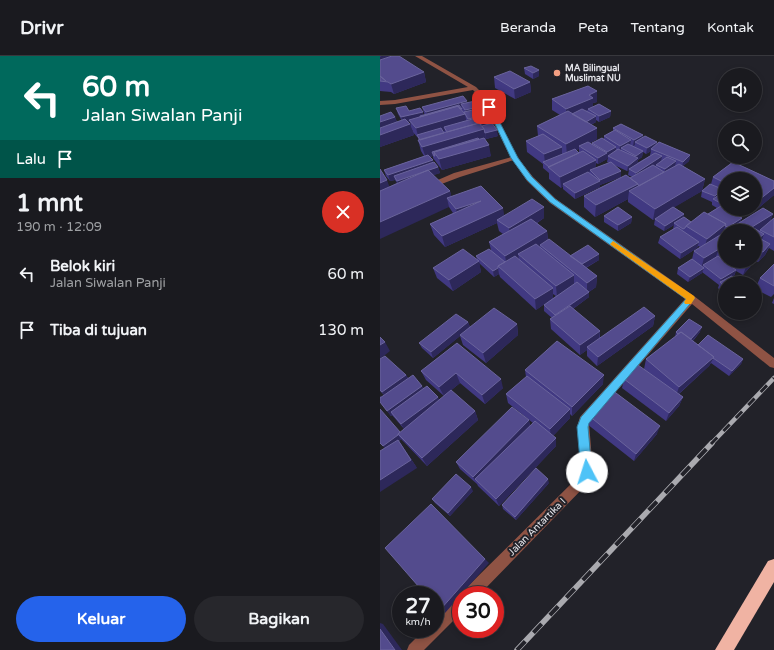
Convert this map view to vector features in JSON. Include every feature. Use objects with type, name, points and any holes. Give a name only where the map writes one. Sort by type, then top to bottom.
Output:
[{"type":"highway","points":[[724,650],[774,567]]},
{"type":"street","points":[[418,56],[474,88],[486,100],[514,158],[530,179],[552,200],[691,298],[774,364]]},
{"type":"street","points":[[380,103],[396,102],[474,88]]},
{"type":"street","points":[[422,188],[457,175],[514,158]]},
{"type":"street","name":"Jalan Antartika I","points":[[478,586],[583,480],[587,472],[582,427],[584,421],[691,298]]},
{"type":"street","points":[[414,650],[452,612]]},
{"type":"building","points":[[392,56],[399,56],[424,72],[391,84],[380,81],[380,60]]},
{"type":"building","points":[[531,66],[539,70],[533,73],[524,68]]},
{"type":"building","points":[[510,71],[530,82],[514,89],[494,77]]},
{"type":"building","points":[[588,86],[597,91],[589,95],[593,98],[566,109],[552,99]]},
{"type":"building","points":[[463,96],[467,101],[426,112],[422,107]]},
{"type":"building","points":[[480,100],[484,106],[465,110],[461,104]]},
{"type":"building","points":[[599,104],[611,111],[599,116],[588,109]]},
{"type":"building","points":[[459,105],[462,109],[458,106],[420,117],[420,116]]},
{"type":"building","points":[[406,106],[409,111],[420,108],[423,112],[401,117],[396,108]]},
{"type":"building","points":[[458,106],[465,114],[416,128],[409,120]]},
{"type":"building","points":[[481,108],[486,115],[468,119],[464,112]]},
{"type":"building","points":[[582,109],[596,116],[586,122],[572,114]]},
{"type":"building","points":[[568,111],[597,128],[566,144],[537,126]]},
{"type":"building","points":[[391,112],[395,117],[380,122],[380,116]]},
{"type":"building","points":[[488,116],[491,121],[482,123],[479,118]]},
{"type":"building","points":[[476,118],[481,125],[479,123],[447,132],[444,127]]},
{"type":"building","points":[[405,119],[410,124],[380,135],[380,128]]},
{"type":"building","points":[[479,123],[484,129],[422,147],[418,140]]},
{"type":"building","points":[[492,123],[497,130],[485,133],[482,126]]},
{"type":"building","points":[[621,124],[643,135],[634,140],[613,128]]},
{"type":"building","points":[[441,128],[444,133],[420,140],[417,135]]},
{"type":"building","points":[[615,130],[631,140],[620,146],[604,136]]},
{"type":"building","points":[[543,134],[562,147],[544,154],[526,141]]},
{"type":"building","points":[[645,136],[657,142],[647,148],[635,142]]},
{"type":"building","points":[[478,138],[479,139],[434,152],[435,156],[432,152]]},
{"type":"building","points":[[484,138],[489,145],[439,159],[434,152]]},
{"type":"building","points":[[602,138],[616,147],[607,152],[592,143]]},
{"type":"building","points":[[588,142],[607,153],[598,158],[579,146]]},
{"type":"building","points":[[659,142],[690,155],[683,162],[651,149]]},
{"type":"building","points":[[628,144],[643,151],[636,156],[621,148]]},
{"type":"building","points":[[575,149],[579,153],[549,167],[543,162]]},
{"type":"building","points":[[618,149],[638,158],[628,166],[608,156]]},
{"type":"building","points":[[583,151],[596,160],[560,177],[548,167]]},
{"type":"building","points":[[655,153],[662,156],[636,173],[629,169]]},
{"type":"building","points":[[428,155],[433,160],[388,175],[384,170]]},
{"type":"building","points":[[667,157],[676,161],[665,169],[656,165]]},
{"type":"building","points":[[434,162],[438,167],[397,181],[394,176]]},
{"type":"building","points":[[611,162],[621,171],[600,180],[590,170]]},
{"type":"building","points":[[679,164],[705,179],[655,209],[629,191]]},
{"type":"building","points":[[730,164],[737,164],[755,172],[720,172]]},
{"type":"building","points":[[653,165],[664,172],[639,186],[630,178]]},
{"type":"building","points":[[380,169],[387,180],[380,183]]},
{"type":"building","points":[[428,170],[450,191],[380,222],[380,191]]},
{"type":"building","points":[[588,172],[600,181],[575,193],[563,184]]},
{"type":"building","points":[[718,173],[718,180],[713,177]]},
{"type":"building","points":[[626,175],[638,184],[596,205],[584,196]]},
{"type":"building","points":[[762,175],[774,181],[774,188],[762,198]]},
{"type":"building","points":[[710,184],[718,187],[718,193],[715,196],[702,191]]},
{"type":"building","points":[[481,186],[503,208],[442,236],[430,224],[481,201],[456,209],[447,198]]},
{"type":"building","points":[[718,196],[718,202],[713,199]]},
{"type":"building","points":[[532,199],[544,207],[509,228],[497,220]]},
{"type":"building","points":[[618,207],[632,217],[618,225],[604,216]]},
{"type":"building","points":[[673,207],[684,214],[665,226],[655,219]]},
{"type":"building","points":[[718,208],[718,216],[738,216],[742,218],[733,224],[726,224],[708,214]]},
{"type":"building","points":[[762,209],[773,214],[757,224],[737,224],[750,216],[762,216]]},
{"type":"building","points":[[704,212],[726,224],[718,224],[718,230],[707,239],[686,226]]},
{"type":"building","points":[[684,217],[691,222],[683,229],[674,223]]},
{"type":"building","points":[[774,218],[774,237],[762,231],[762,228]]},
{"type":"building","points":[[531,219],[547,231],[505,256],[489,242]]},
{"type":"building","points":[[677,227],[699,242],[681,253],[660,237]]},
{"type":"building","points":[[718,236],[718,250],[704,258],[694,251]]},
{"type":"building","points":[[549,239],[597,276],[587,283],[540,245]]},
{"type":"building","points":[[762,240],[770,244],[762,251]]},
{"type":"building","points":[[536,244],[574,275],[556,286],[518,254]]},
{"type":"building","points":[[588,245],[599,254],[582,264],[570,256]]},
{"type":"building","points":[[463,249],[479,261],[449,280],[433,268]]},
{"type":"building","points":[[489,249],[505,262],[493,271],[476,256]]},
{"type":"building","points":[[515,256],[553,288],[535,299],[498,266]]},
{"type":"building","points":[[718,256],[718,268],[733,268],[736,270],[726,276],[718,277],[703,265]]},
{"type":"building","points":[[692,259],[704,268],[690,277],[678,268]]},
{"type":"building","points":[[774,264],[774,286],[762,279],[762,276]]},
{"type":"building","points":[[577,282],[589,292],[555,315],[544,305]]},
{"type":"building","points":[[570,306],[600,331],[580,345],[550,319]]},
{"type":"building","points":[[644,307],[655,316],[598,357],[587,347]]},
{"type":"building","points":[[494,308],[517,324],[483,353],[460,335]]},
{"type":"building","points":[[456,314],[468,322],[431,352],[419,343]]},
{"type":"building","points":[[689,319],[702,327],[691,339],[681,332],[678,334],[676,332]]},
{"type":"building","points":[[681,332],[714,357],[679,387],[646,359]]},
{"type":"building","points":[[708,335],[743,359],[732,371],[713,358],[714,357],[698,345]]},
{"type":"building","points":[[380,337],[385,342],[380,345]]},
{"type":"building","points":[[557,341],[604,375],[572,407],[525,370]]},
{"type":"building","points":[[457,343],[501,379],[482,395],[456,373],[439,387],[421,371]]},
{"type":"building","points":[[385,356],[406,375],[382,392],[380,390],[380,359]]},
{"type":"building","points":[[638,365],[683,397],[669,413],[624,379]]},
{"type":"building","points":[[413,375],[422,386],[387,411],[380,402],[380,398]]},
{"type":"building","points":[[527,376],[570,409],[550,429],[506,394]]},
{"type":"building","points":[[427,386],[438,397],[401,424],[391,412]]},
{"type":"building","points":[[451,390],[475,411],[422,458],[398,434]]},
{"type":"building","points":[[612,390],[660,426],[636,454],[588,415]]},
{"type":"building","points":[[512,407],[529,420],[473,477],[456,462]]},
{"type":"building","points":[[380,409],[400,432],[383,446],[380,443]]},
{"type":"building","points":[[535,421],[556,438],[496,499],[475,479]]},
{"type":"building","points":[[398,440],[411,460],[380,480],[380,451]]},
{"type":"building","points":[[536,468],[548,479],[515,517],[502,505]]},
{"type":"building","points":[[456,474],[471,487],[448,513],[432,499]]},
{"type":"building","points":[[431,504],[485,559],[461,586],[452,586],[452,596],[444,605],[444,586],[418,586],[385,548]]},
{"type":"building","points":[[380,629],[395,650],[380,650]]},
{"type":"railway","points":[[711,444],[774,378]]},
{"type":"railway","points":[[517,650],[712,443]]},
{"type":"slow traffic","points":[[613,244],[691,298],[688,302]]},
{"type":"place","name":"MA Bilingual Muslimat NU","points":[[557,73]]},
{"type":"route","points":[[489,107],[514,158],[530,179],[552,200],[691,298],[584,421],[582,427],[587,472]]}]
